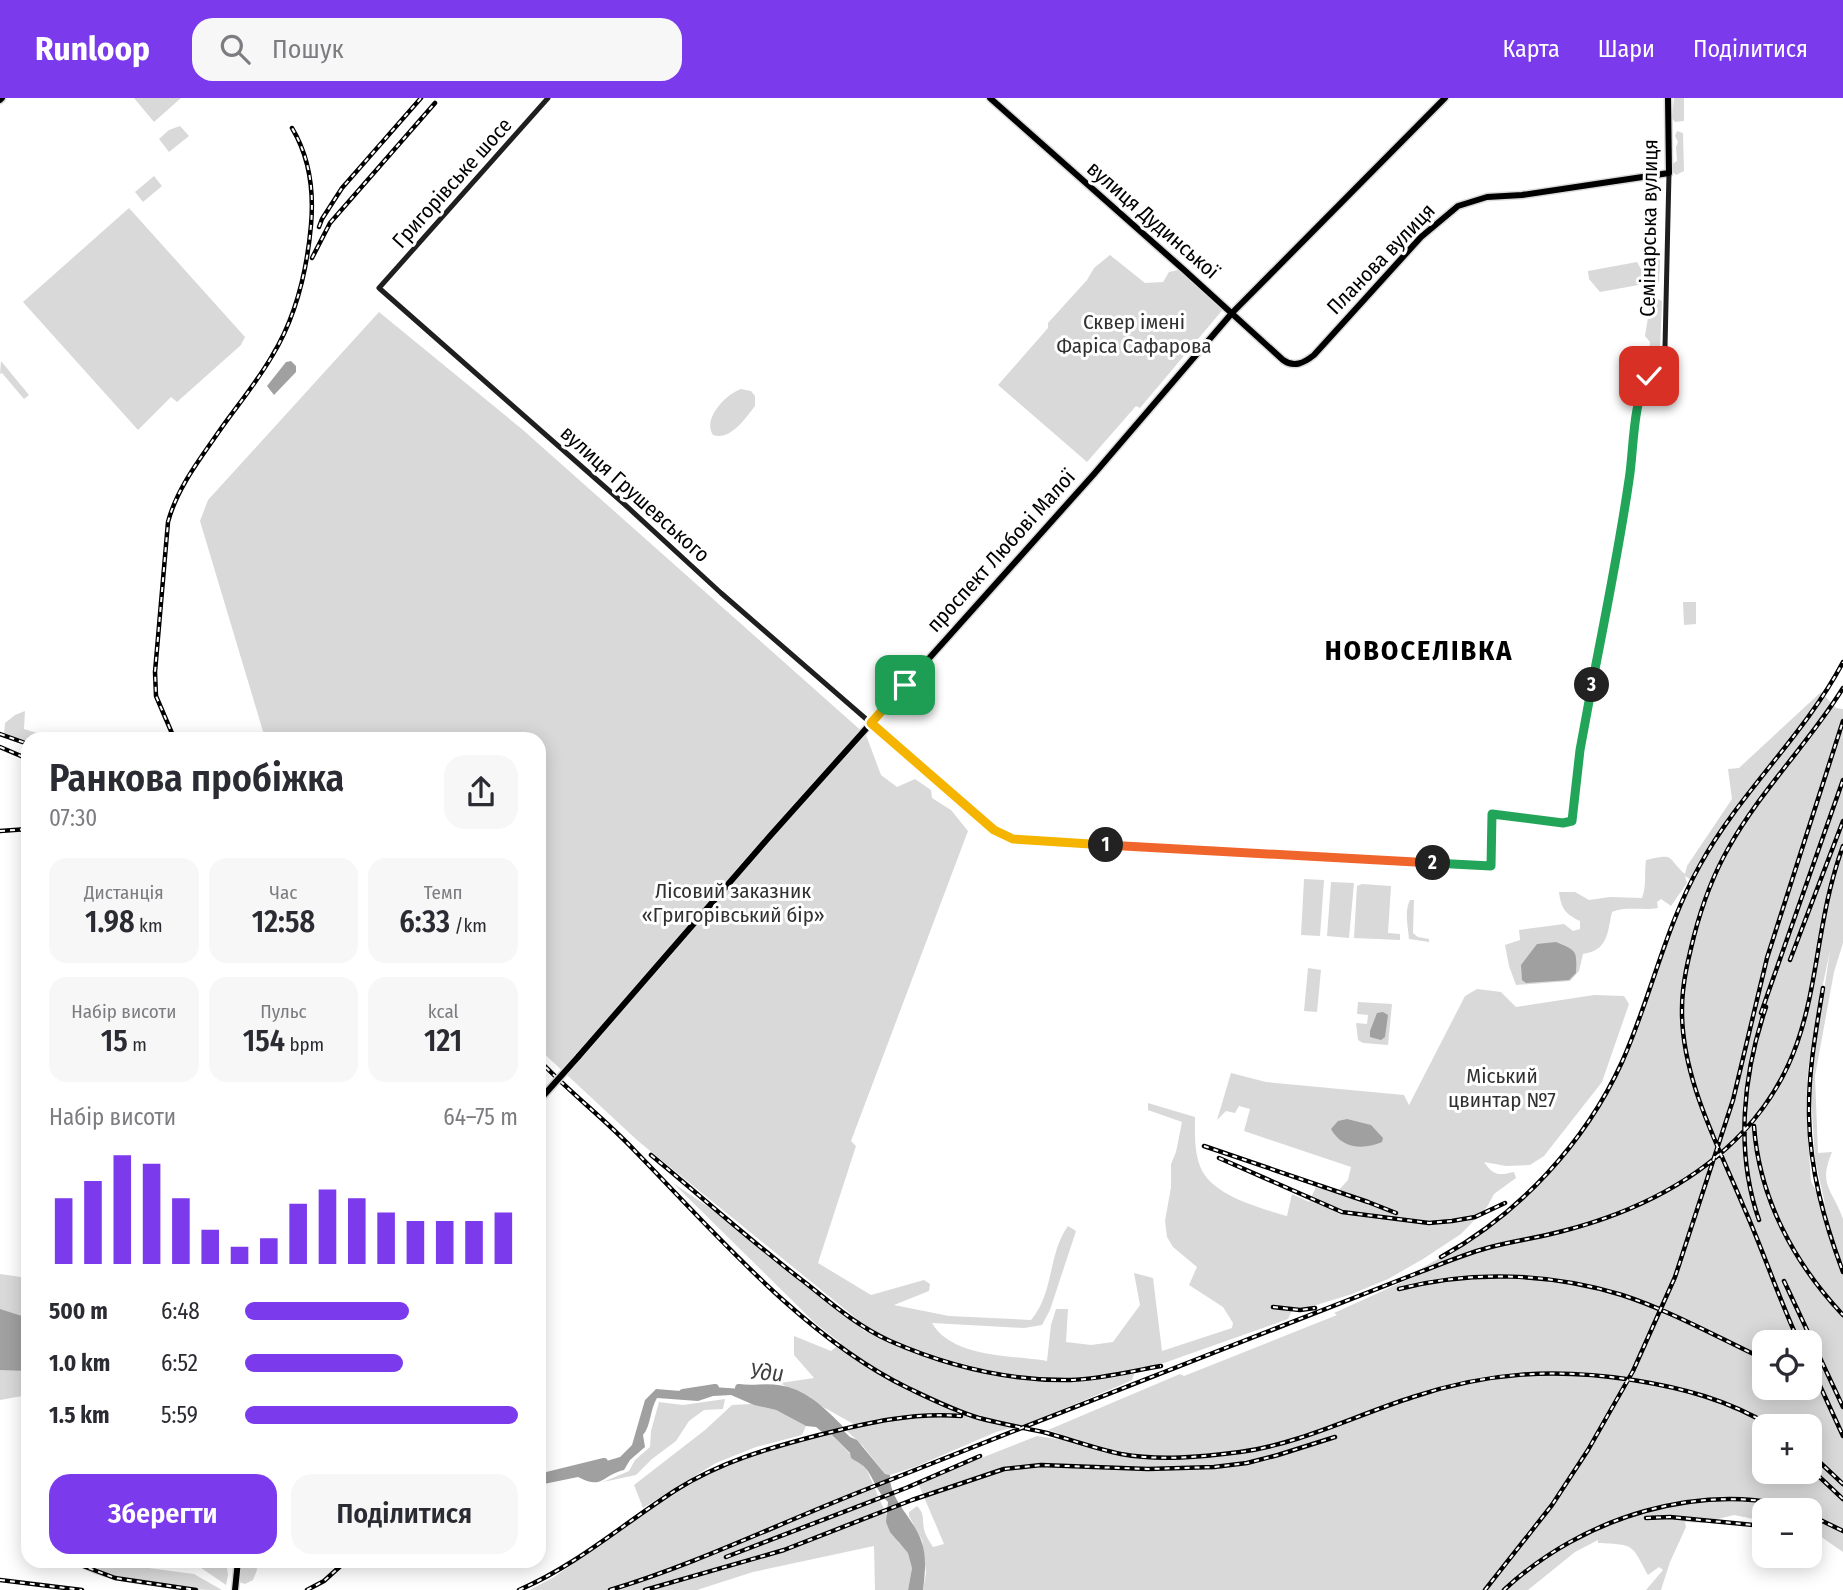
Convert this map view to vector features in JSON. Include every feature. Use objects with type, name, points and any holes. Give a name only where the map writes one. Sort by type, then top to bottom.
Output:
[{"type":"main road","name":"вулиця Дудинської","points":[[989,98],[1283,360],[1296,365]]},
{"type":"main road","name":"проспект Любові Малої","points":[[546,1092],[1102,464],[1232,313],[1445,98]]},
{"type":"main road","name":"Семінарська вулиця","points":[[1668,98],[1668,173]]},
{"type":"main road","name":"Планова вулиця","points":[[1296,365],[1314,355],[1420,237],[1458,206],[1487,197],[1522,195],[1668,173]]},
{"type":"main road","points":[[235,1590],[237,1568]]},
{"type":"street","name":"Григорівське шосе","points":[[379,288],[540,103],[548,98]]},
{"type":"street","name":"Семінарська вулиця","points":[[1492,814],[1563,823],[1572,821],[1580,750],[1624,514],[1642,389],[1665,347],[1668,173]]},
{"type":"street","name":"вулиця Грушевського","points":[[379,288],[721,593],[994,830],[1013,839],[1491,866],[1492,814]]},
{"type":"green space","points":[[134,98],[181,98],[154,122]]},
{"type":"green space","points":[[1674,98],[1684,98],[1684,121],[1675,122],[1672,118]]},
{"type":"green space","points":[[180,126],[189,136],[169,152],[159,139],[169,130]]},
{"type":"green space","points":[[1677,131],[1683,133],[1684,171],[1676,175],[1672,171],[1672,164],[1677,161]]},
{"type":"green space","points":[[154,176],[162,186],[143,202],[135,192]]},
{"type":"green space","points":[[129,208],[245,337],[241,345],[177,402],[171,397],[138,430],[23,302]]},
{"type":"green space","name":"Сквер імені Фаріса Сафарова","points":[[1110,255],[1145,283],[1163,282],[1169,272],[1183,269],[1225,307],[1140,408],[1136,406],[1087,462],[998,385],[1048,328],[1048,323],[1087,280],[1094,268]]},
{"type":"green space","points":[[1652,259],[1660,261],[1659,282],[1650,284],[1647,279],[1648,262]]},
{"type":"green space","points":[[1637,262],[1644,284],[1600,292],[1589,279],[1588,271]]},
{"type":"green space","points":[[1653,297],[1662,301],[1660,349],[1657,351],[1649,350],[1650,342],[1645,336]]},
{"type":"green space","name":"Лісовий заказник «Григорівський бір»","points":[[379,312],[523,430],[866,735],[881,775],[897,787],[915,779],[931,790],[932,798],[951,810],[968,831],[851,1141],[856,1146],[818,1263],[871,1295],[924,1280],[930,1284],[929,1291],[894,1305],[949,1316],[1031,1320],[1044,1298],[1062,1237],[1068,1226],[1076,1231],[1050,1310],[1042,1325],[1024,1328],[932,1323],[953,1343],[984,1353],[1047,1361],[1051,1325],[1056,1309],[1068,1309],[1066,1342],[1091,1345],[1113,1342],[1140,1305],[1134,1273],[1153,1278],[1162,1351],[1232,1328],[1233,1323],[1223,1307],[1189,1285],[1197,1267],[1173,1247],[1167,1237],[1165,1221],[1171,1187],[1171,1164],[1182,1122],[1148,1110],[1148,1103],[1195,1117],[1198,1160],[1214,1185],[1237,1199],[1287,1216],[1292,1194],[1309,1202],[1316,1187],[1336,1193],[1348,1180],[1351,1167],[1244,1131],[1250,1109],[1239,1106],[1235,1113],[1226,1111],[1217,1120],[1231,1073],[1266,1082],[1404,1095],[1409,1105],[1465,996],[1477,989],[1501,992],[1516,1007],[1594,995],[1624,996],[1629,1004],[1602,1082],[1544,1156],[1530,1165],[1506,1166],[1484,1162],[1493,1172],[1514,1172],[1516,1178],[1494,1194],[1487,1207],[1461,1234],[1388,1279],[1310,1307],[1293,1308],[1288,1319],[1164,1363],[1136,1369],[1132,1380],[1121,1385],[1027,1424],[996,1432],[915,1467],[890,1475],[885,1474],[847,1431],[859,1427],[780,1383],[814,1378],[794,1355],[794,1336],[831,1351],[841,1343],[816,1324],[673,1183],[707,1206],[867,1333],[857,1319],[638,1141],[546,1056],[546,732],[263,732],[200,521],[208,500]]},
{"type":"green space","points":[[1,361],[29,395],[24,399],[2,373],[0,374]]},
{"type":"green space","points":[[741,389],[751,391],[755,396],[755,406],[731,432],[713,435],[711,422],[717,408]]},
{"type":"green space","points":[[1683,602],[1696,602],[1696,624],[1684,625]]},
{"type":"green space","points":[[1821,692],[1836,708],[1843,709],[1843,943],[1834,972],[1815,1076],[1818,1153],[1832,1152],[1826,1180],[1843,1219],[1843,1552],[1822,1537],[1822,1498],[1752,1498],[1752,1519],[1734,1515],[1702,1523],[1685,1522],[1686,1527],[1661,1590],[1646,1590],[1663,1570],[1659,1567],[1648,1575],[1631,1548],[1619,1544],[1598,1543],[1598,1540],[1575,1552],[1528,1590],[923,1590],[926,1573],[922,1540],[909,1512],[917,1506],[922,1514],[925,1534],[933,1547],[944,1544],[918,1483],[1037,1436],[1090,1444],[1048,1430],[1180,1374],[1184,1376],[1337,1315],[1334,1313],[1453,1259],[1409,1275],[1464,1245],[1501,1219],[1545,1177],[1595,1115],[1622,1065],[1667,939],[1693,881],[1685,876],[1687,883],[1671,906],[1661,899],[1657,902],[1658,908],[1612,912],[1602,945],[1583,954],[1579,971],[1570,981],[1516,985],[1505,945],[1520,940],[1519,930],[1564,924],[1573,931],[1580,929],[1580,921],[1567,913],[1559,892],[1575,892],[1589,900],[1610,897],[1642,898],[1646,860],[1662,857],[1670,858],[1685,874],[1687,866],[1732,799],[1728,769],[1739,768]],"holes":[[[1830,951],[1811,1096],[1815,1159],[1825,1204],[1811,1182],[1806,1107],[1808,1070]]]},
{"type":"green space","points":[[25,711],[24,729],[34,732],[21,732],[21,740],[4,734],[5,723]]},
{"type":"green space","points":[[1304,879],[1324,880],[1320,936],[1301,935]]},
{"type":"green space","points":[[1331,882],[1354,883],[1349,938],[1327,936]]},
{"type":"green space","points":[[1357,886],[1391,886],[1388,933],[1400,934],[1400,940],[1354,938]]},
{"type":"green space","points":[[1410,900],[1414,900],[1413,933],[1429,939],[1429,942],[1409,939],[1407,914]]},
{"type":"green space","points":[[1308,968],[1321,970],[1317,1012],[1304,1011]]},
{"type":"green space","points":[[1358,1002],[1392,1004],[1388,1045],[1363,1043],[1358,1040],[1356,1023],[1367,1024],[1368,1015],[1357,1014]]},
{"type":"green space","points":[[0,1274],[21,1277],[21,1396],[0,1400]]},
{"type":"green space","points":[[725,1399],[723,1409],[704,1410],[689,1421],[676,1441],[636,1475],[603,1482],[629,1471],[635,1460],[650,1447],[651,1431],[659,1402],[683,1405]]},
{"type":"green space","points":[[751,1404],[776,1410],[806,1426],[802,1435],[756,1447],[716,1463],[643,1508],[634,1485],[705,1430],[732,1405]]},
{"type":"green space","points":[[831,1434],[852,1458],[866,1468],[898,1542],[910,1554],[912,1568],[908,1590],[875,1590],[874,1546],[753,1572],[697,1590],[530,1590],[554,1577],[704,1476],[801,1440]]},
{"type":"green space","points":[[148,1568],[194,1574],[222,1590],[143,1585],[101,1576],[84,1569]]},
{"type":"green space","points":[[201,1568],[227,1568],[226,1585]]},
{"type":"green space","points":[[240,1568],[257,1568],[253,1580],[245,1584],[239,1582]]},
{"type":"shaded area","points":[[291,361],[296,366],[296,372],[274,395],[267,386],[286,362]]},
{"type":"shaded area","points":[[1556,942],[1574,952],[1576,973],[1569,980],[1526,983],[1522,980],[1521,965],[1537,944]]},
{"type":"shaded area","points":[[1377,1013],[1388,1015],[1385,1037],[1381,1040],[1370,1037]]},
{"type":"shaded area","points":[[1347,1119],[1371,1125],[1383,1138],[1382,1142],[1360,1147],[1341,1141],[1331,1129],[1338,1121]]},
{"type":"shaded area","points":[[0,1309],[21,1316],[21,1371],[0,1370]]},
{"type":"shaded area","points":[[713,1387],[772,1391],[799,1395],[819,1407],[850,1437],[857,1440],[885,1474],[890,1475],[893,1492],[923,1546],[923,1590],[908,1590],[912,1568],[908,1553],[890,1532],[886,1522],[888,1502],[865,1468],[851,1458],[850,1453],[831,1434],[806,1426],[776,1410],[754,1405],[731,1395],[713,1396],[698,1401],[657,1398],[643,1435],[645,1447],[630,1460],[624,1470],[598,1482],[578,1477],[546,1484],[546,1479],[620,1457],[632,1445],[645,1400],[656,1389],[693,1392]]},
{"type":"waterway","name":"Уди","points":[[683,1393],[715,1388]]},
{"type":"waterway","name":"Уди","points":[[739,1388],[773,1388],[796,1394],[819,1409],[839,1428]]},
{"type":"waterway","name":"Уди","points":[[546,1476],[604,1462]]},
{"type":"railway","points":[[319,227],[342,188],[421,98]]},
{"type":"railway","points":[[312,258],[330,223],[435,103]]},
{"type":"railway","points":[[171,732],[156,696],[155,672],[168,522],[177,497],[190,474],[266,366],[294,309],[307,259],[312,200],[307,163],[292,128]]},
{"type":"railway","points":[[1441,1257],[1470,1240],[1523,1198],[1547,1174],[1589,1121],[1622,1062],[1677,913],[1700,865],[1734,813],[1810,715],[1843,662]]},
{"type":"railway","points":[[1794,1330],[1703,1112],[1683,1035],[1682,1000],[1697,924],[1708,890],[1723,858],[1756,806],[1843,688]]},
{"type":"railway","points":[[1485,1590],[1552,1505],[1588,1450],[1633,1371],[1675,1277],[1733,1100],[1767,958],[1843,721]]},
{"type":"railway","points":[[0,734],[21,742]]},
{"type":"railway","points":[[0,747],[21,756]]},
{"type":"railway","points":[[1761,1013],[1843,780]]},
{"type":"railway","points":[[1790,960],[1843,821]]},
{"type":"railway","points":[[0,831],[21,830]]},
{"type":"railway","points":[[610,1590],[705,1556],[862,1491],[1451,1260],[1612,1216],[1682,1181],[1704,1167],[1743,1132],[1770,1098],[1789,1064],[1802,1029],[1831,884],[1843,846]]},
{"type":"railway","points":[[1823,988],[1811,1068],[1810,1136],[1819,1195],[1843,1272]]},
{"type":"railway","points":[[1759,1220],[1747,1167],[1745,1113],[1752,1059],[1766,1007]]},
{"type":"railway","points":[[546,1067],[623,1139],[729,1249],[797,1313],[870,1367],[925,1396],[979,1418],[1047,1433],[1121,1454],[1166,1458],[1195,1457],[1284,1443],[1413,1397],[1468,1382],[1495,1377],[1549,1374],[1604,1376],[1670,1387],[1705,1396],[1752,1416]]},
{"type":"railway","points":[[1754,1126],[1763,1179],[1782,1228],[1809,1274],[1843,1315]]},
{"type":"railway","points":[[1204,1146],[1396,1213]]},
{"type":"railway","points":[[651,1155],[837,1308],[890,1341],[956,1365],[1025,1378],[1071,1380],[1161,1366]]},
{"type":"railway","points":[[1219,1158],[1342,1212],[1429,1223],[1475,1217],[1505,1203]]},
{"type":"railway","points":[[1399,1289],[1482,1277],[1539,1278],[1567,1282],[1640,1301],[1752,1353]]},
{"type":"railway","points":[[1784,1281],[1843,1407]]},
{"type":"railway","points":[[1273,1307],[1300,1310],[1315,1308]]},
{"type":"railway","points":[[1822,1390],[1843,1436]]},
{"type":"railway","points":[[519,1590],[561,1569],[676,1490],[727,1464],[782,1445],[872,1423],[907,1417],[961,1416]]},
{"type":"railway","points":[[645,1590],[784,1550],[912,1500],[1004,1469],[1041,1465],[1148,1469],[1214,1467],[1247,1463],[1335,1437]]},
{"type":"railway","points":[[726,1557],[906,1488],[980,1456]]},
{"type":"railway","points":[[1822,1464],[1843,1484]]},
{"type":"railway","points":[[1822,1479],[1843,1499]]},
{"type":"railway","points":[[1504,1590],[1535,1564],[1569,1542],[1606,1524],[1685,1502],[1726,1499],[1752,1501]]},
{"type":"railway","points":[[1646,1518],[1670,1517],[1752,1525]]},
{"type":"railway","points":[[1822,1521],[1843,1531]]},
{"type":"railway","points":[[89,1568],[115,1578],[196,1590]]},
{"type":"railway","points":[[307,1590],[324,1581],[338,1568]]},
{"type":"railway","points":[[0,1580],[82,1590]]},
{"type":"district","name":"НОВОСЕЛІВКА","points":[[1419,650]]},
{"type":"route","points":[[905,685],[871,723],[925,768],[976,816],[994,830],[1013,839],[1491,866],[1492,814],[1563,823],[1572,821],[1580,750],[1624,514],[1637,417],[1642,389],[1649,376]]},
{"type":"park label","name":"Міський цвинтар №7","points":[[1502,1088]]}]
